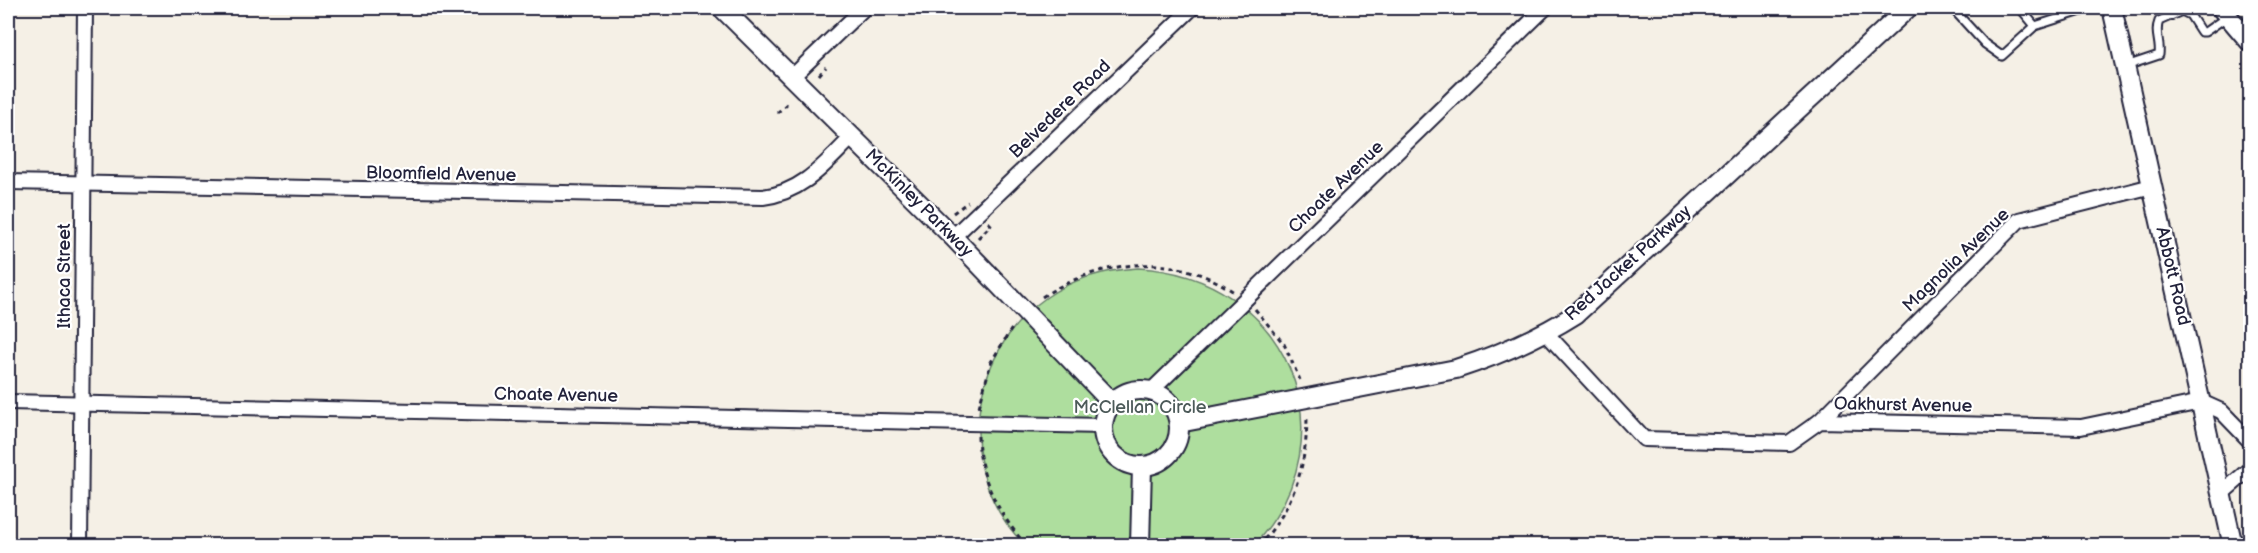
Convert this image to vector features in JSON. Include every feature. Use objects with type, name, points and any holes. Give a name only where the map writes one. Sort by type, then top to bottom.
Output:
[{"type":"street","name":"Ithaca Street","points":[[80,546],[84,8]]},
{"type":"street","name":"McKinley Parkway","points":[[722,8],[954,237],[1112,403]]},
{"type":"street","points":[[792,77],[864,8]]},
{"type":"street","name":"Belvedere Road","points":[[954,237],[1192,8]]},
{"type":"street","name":"Choate Avenue","points":[[1151,391],[1545,8]]},
{"type":"street","name":"Red Jacket Parkway","points":[[1179,423],[1456,369],[1487,359],[1546,333],[1576,314],[1908,8]]},
{"type":"street","name":"Abbott Road","points":[[2112,8],[2233,546]]},
{"type":"street","points":[[2224,11],[2250,42]]},
{"type":"street","name":"Bloomfield Avenue","points":[[8,182],[763,197],[779,195],[812,178],[852,137]]},
{"type":"street","name":"Magnolia Avenue","points":[[1820,421],[2019,220],[2152,186]]},
{"type":"street","name":"Oakhurst Avenue","points":[[1546,333],[1644,439],[1789,443],[1820,421],[2082,427],[2201,402]]},
{"type":"street","points":[[1139,390],[1151,391],[1172,405],[1179,423],[1178,440],[1171,452],[1155,464],[1142,466],[1129,464],[1113,454],[1104,439],[1103,426],[1112,403],[1127,393],[1139,390]]},
{"type":"street","name":"Choate Avenue","points":[[8,402],[1103,426]]},
{"type":"street","points":[[2201,402],[2221,411],[2250,441]]},
{"type":"street","points":[[1140,546],[1142,466]]},
{"type":"street","points":[[2221,494],[2250,469]]},
{"type":"lane","points":[[1952,8],[1985,44],[2002,56],[2035,26],[2091,8]]},
{"type":"lane","points":[[2020,8],[2035,26]]},
{"type":"lane","points":[[2126,66],[2159,55],[2156,29],[2159,21],[2182,11],[2190,15],[2200,32],[2205,32],[2224,11]]},
{"type":"path","points":[[819,75],[829,63]]},
{"type":"path","points":[[777,113],[790,101]]},
{"type":"path","points":[[954,213],[966,200]]},
{"type":"path","points":[[978,238],[991,225]]},
{"type":"path","points":[[1042,297],[1080,276],[1123,265],[1144,264],[1188,270],[1208,277],[1234,292]]},
{"type":"path","points":[[1250,304],[1273,328],[1284,344],[1300,380]]},
{"type":"path","points":[[979,407],[991,362],[1019,320]]},
{"type":"path","points":[[1258,546],[1280,518],[1299,481],[1307,441],[1307,415]]},
{"type":"path","points":[[978,428],[981,462],[994,500],[1004,518],[1027,546]]},
{"type":"green space","name":"McClellan Circle","points":[[1138,268],[1190,277],[1233,299],[1266,330],[1289,368],[1301,411],[1299,456],[1284,502],[1254,545],[1026,546],[1003,518],[987,486],[979,452],[979,417],[986,382],[999,350],[1020,321],[1057,290],[1090,276]]}]
